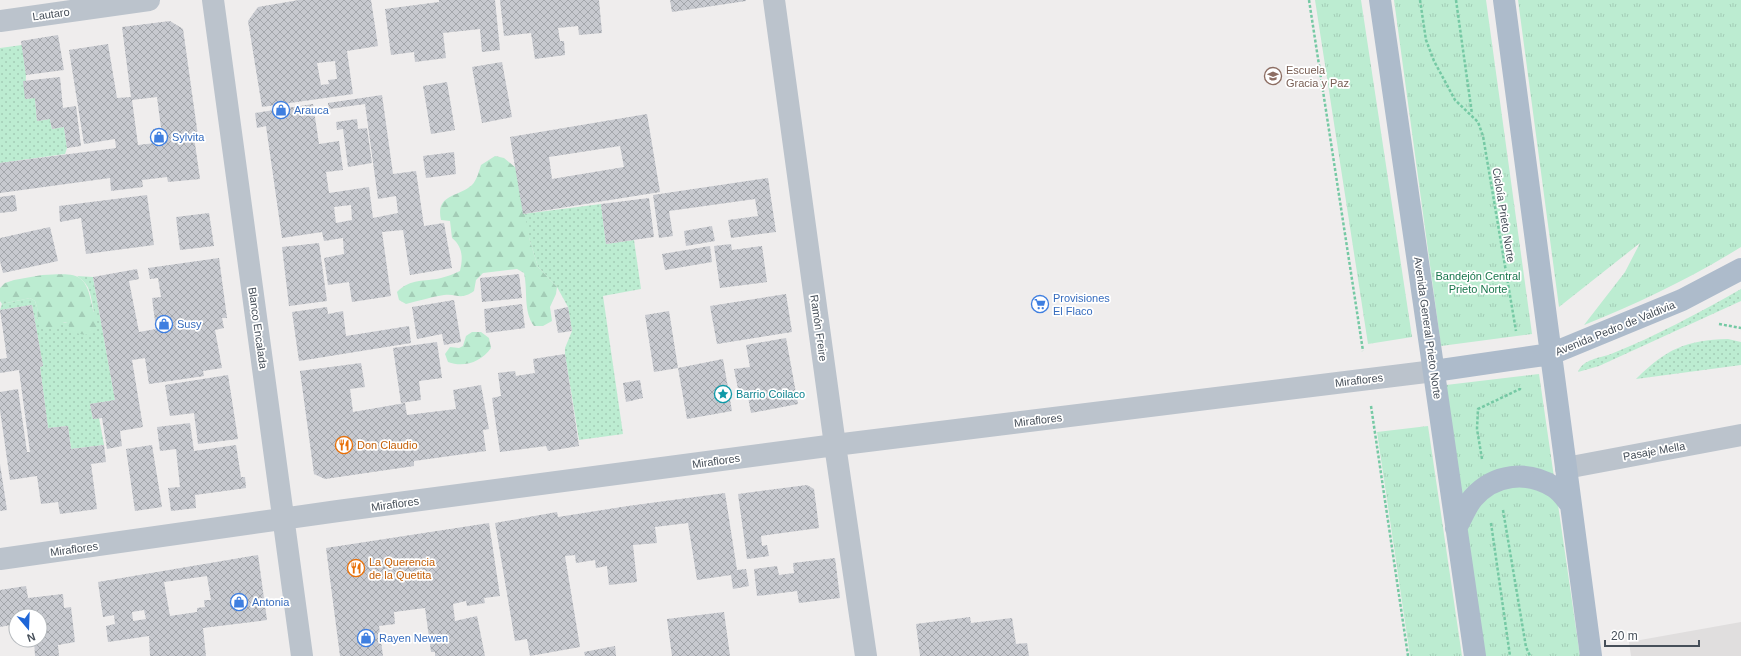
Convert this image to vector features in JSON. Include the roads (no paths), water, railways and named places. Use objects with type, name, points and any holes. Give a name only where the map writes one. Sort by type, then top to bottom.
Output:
[{"type":"main road","name":"Avenida General Prieto Norte","points":[[1380,0],[1475,656]]},
{"type":"main road","points":[[1504,0],[1591,656]]},
{"type":"main road","name":"Avenida Pedro de Valdivia","points":[[1434,371],[1551,354],[1682,300],[1741,269]]},
{"type":"main road","points":[[1456,528],[1472,499],[1486,485],[1512,476],[1533,477],[1555,487],[1571,505]]},
{"type":"street","name":"Lautaro","points":[[0,21],[149,0]]},
{"type":"street","name":"Blanco Encalada","points":[[213,0],[302,656]]},
{"type":"street","name":"Ramón Freire","points":[[774,0],[834,445],[866,656]]},
{"type":"street","name":"Miraflores","points":[[0,559],[834,445],[1434,371]]},
{"type":"street","name":"Pasaje Mella","points":[[1566,468],[1741,435]]},
{"type":"place","name":"Escuela Gracia y Paz","points":[[1273,76]]},
{"type":"place","name":"Arauca","points":[[281,110]]},
{"type":"place","name":"Sylvita","points":[[159,137]]},
{"type":"place","name":"Provisiones El Flaco","points":[[1040,304]]},
{"type":"place","name":"Susy","points":[[164,324]]},
{"type":"place","name":"Barrio Coilaco","points":[[723,394]]},
{"type":"place","name":"Don Claudio","points":[[344,445]]},
{"type":"place","name":"La Querencia de la Quetita","points":[[356,568]]},
{"type":"place","name":"Antonia","points":[[239,602]]},
{"type":"place","name":"Rayen Newen","points":[[366,638]]},
{"type":"park label","name":"Bandejón Central Prieto Norte","points":[[1478,282]]}]
